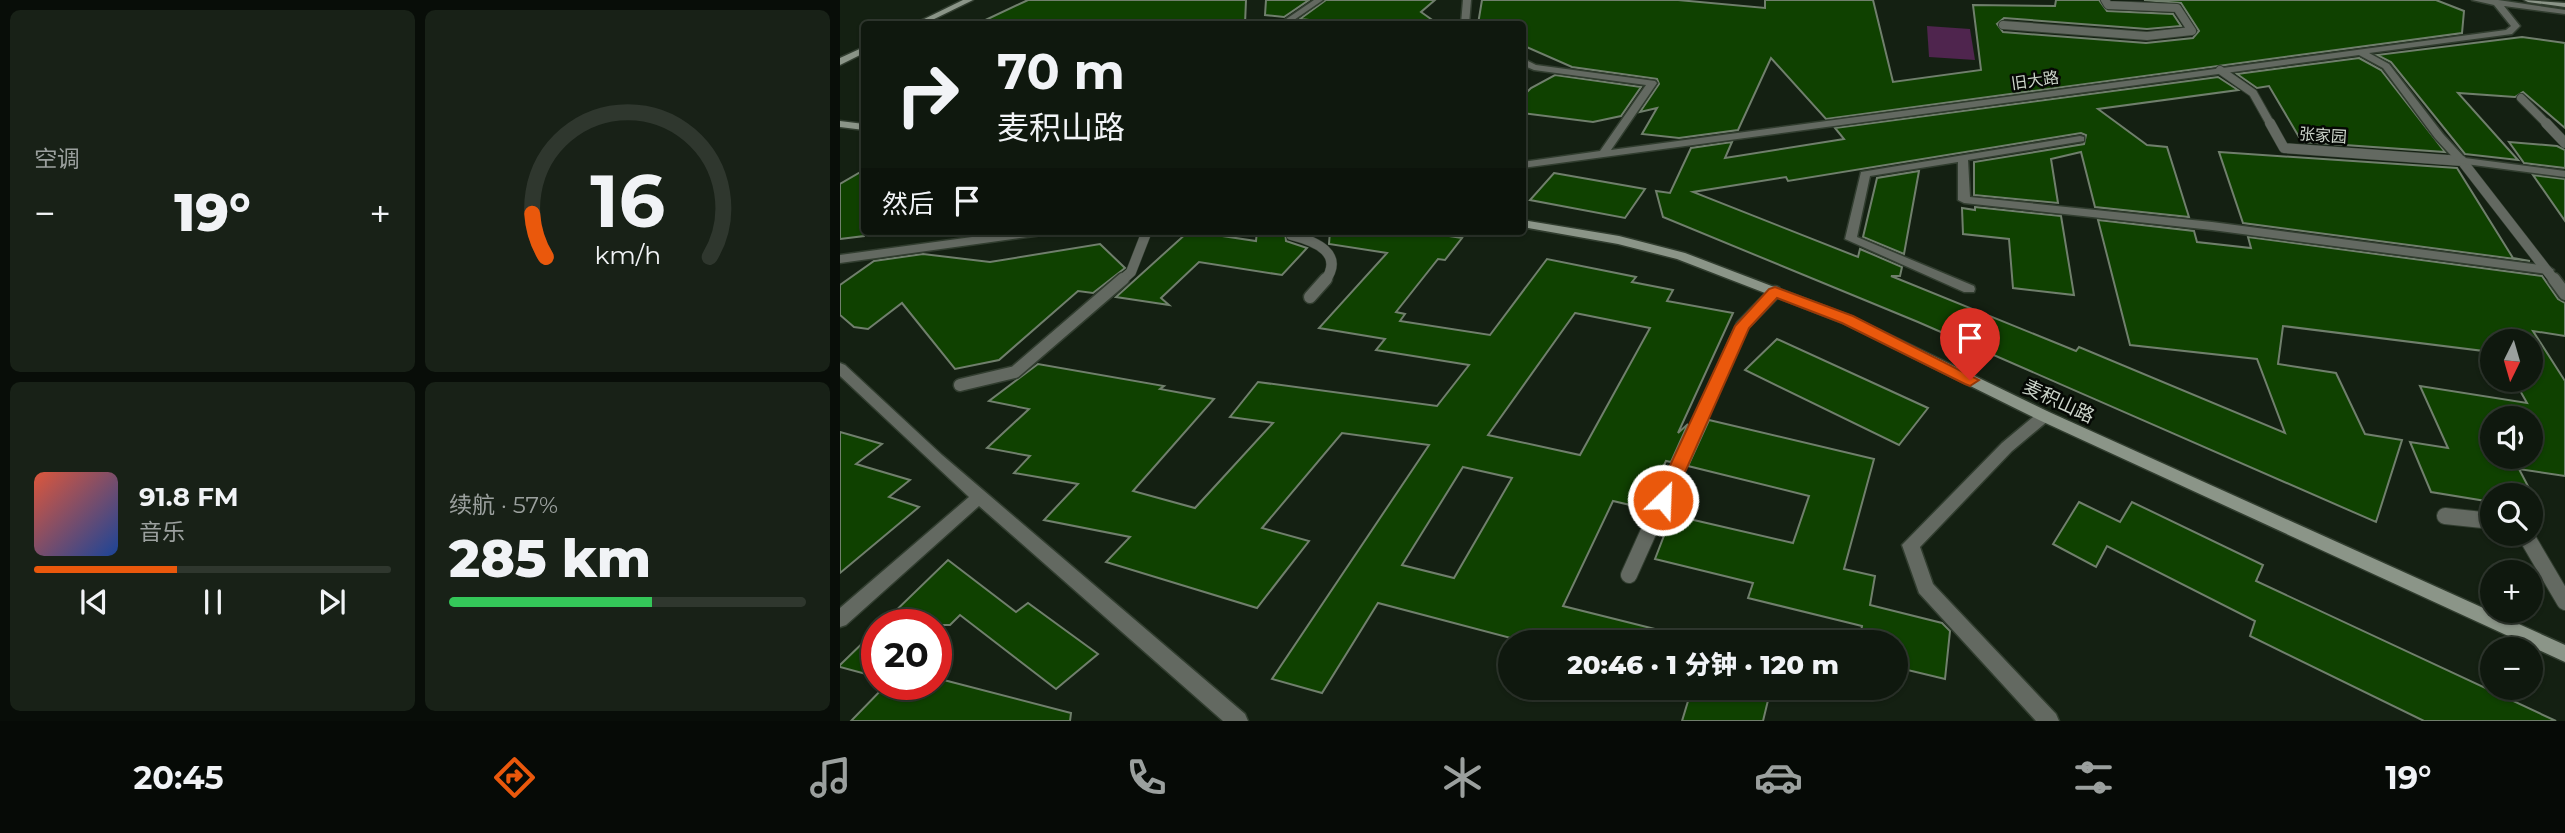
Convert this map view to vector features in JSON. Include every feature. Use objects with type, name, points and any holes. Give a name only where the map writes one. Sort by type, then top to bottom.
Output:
[{"type":"street","points":[[924,21],[969,0]]},
{"type":"street","points":[[1288,21],[1319,0]]},
{"type":"street","points":[[1465,21],[1467,0]]},
{"type":"street","points":[[2476,0],[2565,12]]},
{"type":"street","points":[[2528,0],[2565,5]]},
{"type":"street","name":"旧大路","points":[[1526,164],[2509,32],[2516,26],[2494,1]]},
{"type":"street","points":[[840,62],[861,52]]},
{"type":"street","points":[[2360,52],[2386,66],[2439,136],[2462,161]]},
{"type":"street","points":[[1526,63],[1534,67],[1652,83],[1603,154]]},
{"type":"street","points":[[840,124],[861,127]]},
{"type":"street","points":[[1969,289],[1850,239],[1865,174],[2080,139]]},
{"type":"street","points":[[1963,158],[1964,200],[2212,226],[2548,270]]},
{"type":"street","name":"张家园","points":[[2462,161],[2565,174]]},
{"type":"street","name":"麦积山路","points":[[1526,224],[1619,240],[1681,256],[1848,320],[2044,416],[2565,654]]},
{"type":"street","points":[[840,260],[1014,235]]},
{"type":"street","points":[[840,368],[979,497],[1238,721]]},
{"type":"street","points":[[2044,416],[2007,447],[1911,545],[1926,588],[2049,721]]},
{"type":"street","points":[[840,619],[979,497]]},
{"type":"lane","points":[[2003,25],[2147,36],[2192,31],[2177,8],[2108,5],[2105,0]]},
{"type":"lane","name":"张家园","points":[[2220,71],[2253,93],[2284,148],[2462,161]]},
{"type":"lane","points":[[2521,98],[2565,143]]},
{"type":"lane","points":[[2462,161],[2565,294]]},
{"type":"lane","points":[[960,385],[1016,372],[1131,272],[1145,235]]},
{"type":"lane","points":[[1291,235],[1317,242],[1328,250],[1333,260],[1332,272],[1324,285],[1310,297]]},
{"type":"lane","points":[[1629,575],[1742,326],[1775,292]]},
{"type":"lane","points":[[2445,516],[2480,520]]},
{"type":"lane","points":[[2532,546],[2565,602]]},
{"type":"shaded area","points":[[1927,26],[1970,29],[1975,60],[1929,57]]},
{"type":"building","points":[[1028,0],[1246,0],[1245,21],[983,21]]},
{"type":"building","points":[[1266,0],[1309,0],[1284,17],[1265,15]]},
{"type":"building","points":[[1326,0],[1435,0],[1421,12],[1434,21],[1300,19]]},
{"type":"building","points":[[1482,0],[1678,0],[1765,8],[1765,0],[1873,0],[1893,82],[1981,70],[1973,5],[2055,6],[2056,0],[2099,0],[2107,11],[2173,14],[2181,26],[2147,29],[2004,18],[1997,24],[2003,32],[2146,43],[2193,38],[2199,31],[2181,3],[2144,0],[2436,0],[2464,11],[2462,33],[1826,119],[1771,58],[1738,130],[1679,138],[1642,134],[1657,108],[1640,112],[1659,84],[1657,79],[1572,67],[1526,47],[1526,21],[1478,21]]},
{"type":"building","points":[[2522,37],[2565,43],[2565,128],[2523,92],[2515,97],[2458,93],[2518,160],[2465,154],[2391,62],[2377,55]]},
{"type":"building","points":[[2359,58],[2381,70],[2445,152],[2302,142],[2269,86],[2257,88],[2237,74]]},
{"type":"building","points":[[1555,75],[1641,87],[1621,116],[1593,122],[1526,114],[1526,93]]},
{"type":"building","points":[[2218,77],[2238,90],[2098,109],[2147,145],[2167,147],[2189,217],[2095,207],[2081,152],[2051,159],[2058,203],[1974,195],[1974,162],[2084,144],[2086,135],[2081,133],[1788,181],[1786,177],[1693,192],[1858,257],[1860,249],[1902,267],[1900,276],[1891,276],[2076,351],[2079,347],[2285,433],[2257,359],[2130,345],[2098,220],[2194,231],[2197,242],[2251,248],[2248,237],[2542,276],[2558,299],[2565,303],[2565,336],[2543,333],[2543,329],[2480,329],[2480,351],[2283,326],[2278,364],[2336,373],[2365,434],[2402,440],[2376,522],[1918,322],[1663,217],[1656,191],[1670,193],[1691,148],[1732,142],[1725,158],[1844,139],[1835,128]]},
{"type":"building","points":[[2509,142],[2557,146],[2565,150],[2565,168],[2524,163]]},
{"type":"building","points":[[2219,152],[2457,168],[2513,258],[2530,261],[2243,223]]},
{"type":"building","points":[[1919,171],[1904,254],[1863,237],[1877,178]]},
{"type":"building","points":[[861,172],[861,235],[864,236],[840,239],[840,184]]},
{"type":"building","points":[[1554,173],[1645,189],[1625,218],[1530,200]]},
{"type":"building","points":[[2533,175],[2565,179],[2565,221]]},
{"type":"building","points":[[1975,207],[2061,216],[2074,295],[2013,288],[2009,239],[1963,234],[1962,208],[1975,210]]},
{"type":"building","points":[[1185,235],[1216,235],[1256,241],[1257,235],[1285,235],[1286,241],[1307,248],[1282,275],[1199,262],[1161,298],[1169,305],[1116,297]]},
{"type":"building","points":[[1330,235],[1443,235],[1462,238],[1445,260],[1438,259],[1396,312],[1405,314],[1400,321],[1490,335],[1547,259],[1636,277],[1632,282],[1673,290],[1667,301],[1733,313],[1678,433],[1688,424],[1671,462],[1666,461],[1663,467],[1666,469],[1647,509],[1613,501],[1563,606],[1659,630],[1498,630],[1498,635],[1378,603],[1322,693],[1272,679],[1429,445],[1342,433],[1262,528],[1309,541],[1257,608],[1106,562],[1130,537],[1044,520],[1078,484],[1014,473],[1030,456],[987,448],[1029,409],[989,401],[1038,364],[1164,386],[1160,389],[1214,399],[1133,491],[1195,508],[1273,423],[1230,417],[1258,382],[1437,406],[1469,365],[1376,350],[1385,339],[1319,328],[1387,253],[1329,244]],"holes":[[[1575,313],[1650,328],[1580,455],[1488,435]],[[1463,467],[1512,478],[1454,578],[1402,565]]]},
{"type":"building","points":[[1100,244],[1125,268],[1093,293],[1078,291],[999,360],[955,369],[902,303],[868,329],[854,327],[840,315],[840,285],[874,261],[923,254],[990,262]]},
{"type":"building","points":[[1777,339],[1928,408],[1899,445],[1745,370]]},
{"type":"building","points":[[2543,347],[2565,381],[2565,476],[2519,469],[2526,483],[2480,483],[2480,500],[2431,492],[2410,442],[2448,448],[2420,386],[2527,403],[2521,392],[2543,392]]},
{"type":"building","points":[[1709,420],[1874,459],[1844,569],[1875,576],[1870,605],[1942,623],[1950,631],[1945,679],[1908,670],[1908,630],[1861,630],[1862,626],[1748,598],[1753,583],[1655,559],[1672,515],[1793,543],[1809,496],[1688,466]]},
{"type":"building","points":[[840,432],[882,444],[856,464],[910,480],[889,497],[919,507],[840,573]]},
{"type":"building","points":[[2079,502],[2120,522],[2132,502],[2263,565],[2256,581],[2480,686],[2480,700],[2511,700],[2556,721],[2424,721],[2250,636],[2255,621],[2107,546],[2096,567],[2053,544]]},
{"type":"building","points":[[948,560],[1016,612],[1028,603],[1098,654],[1056,689],[960,615],[952,623],[952,609],[897,609]]},
{"type":"building","points":[[861,645],[861,673],[840,665]]},
{"type":"building","points":[[952,682],[1071,713],[1070,721],[851,721],[871,700],[952,700]]},
{"type":"building","points":[[1688,700],[1768,700],[1763,721],[1682,721]]},
{"type":"route","points":[[1663,500],[1742,326],[1775,292],[1848,320],[1970,380]]}]
